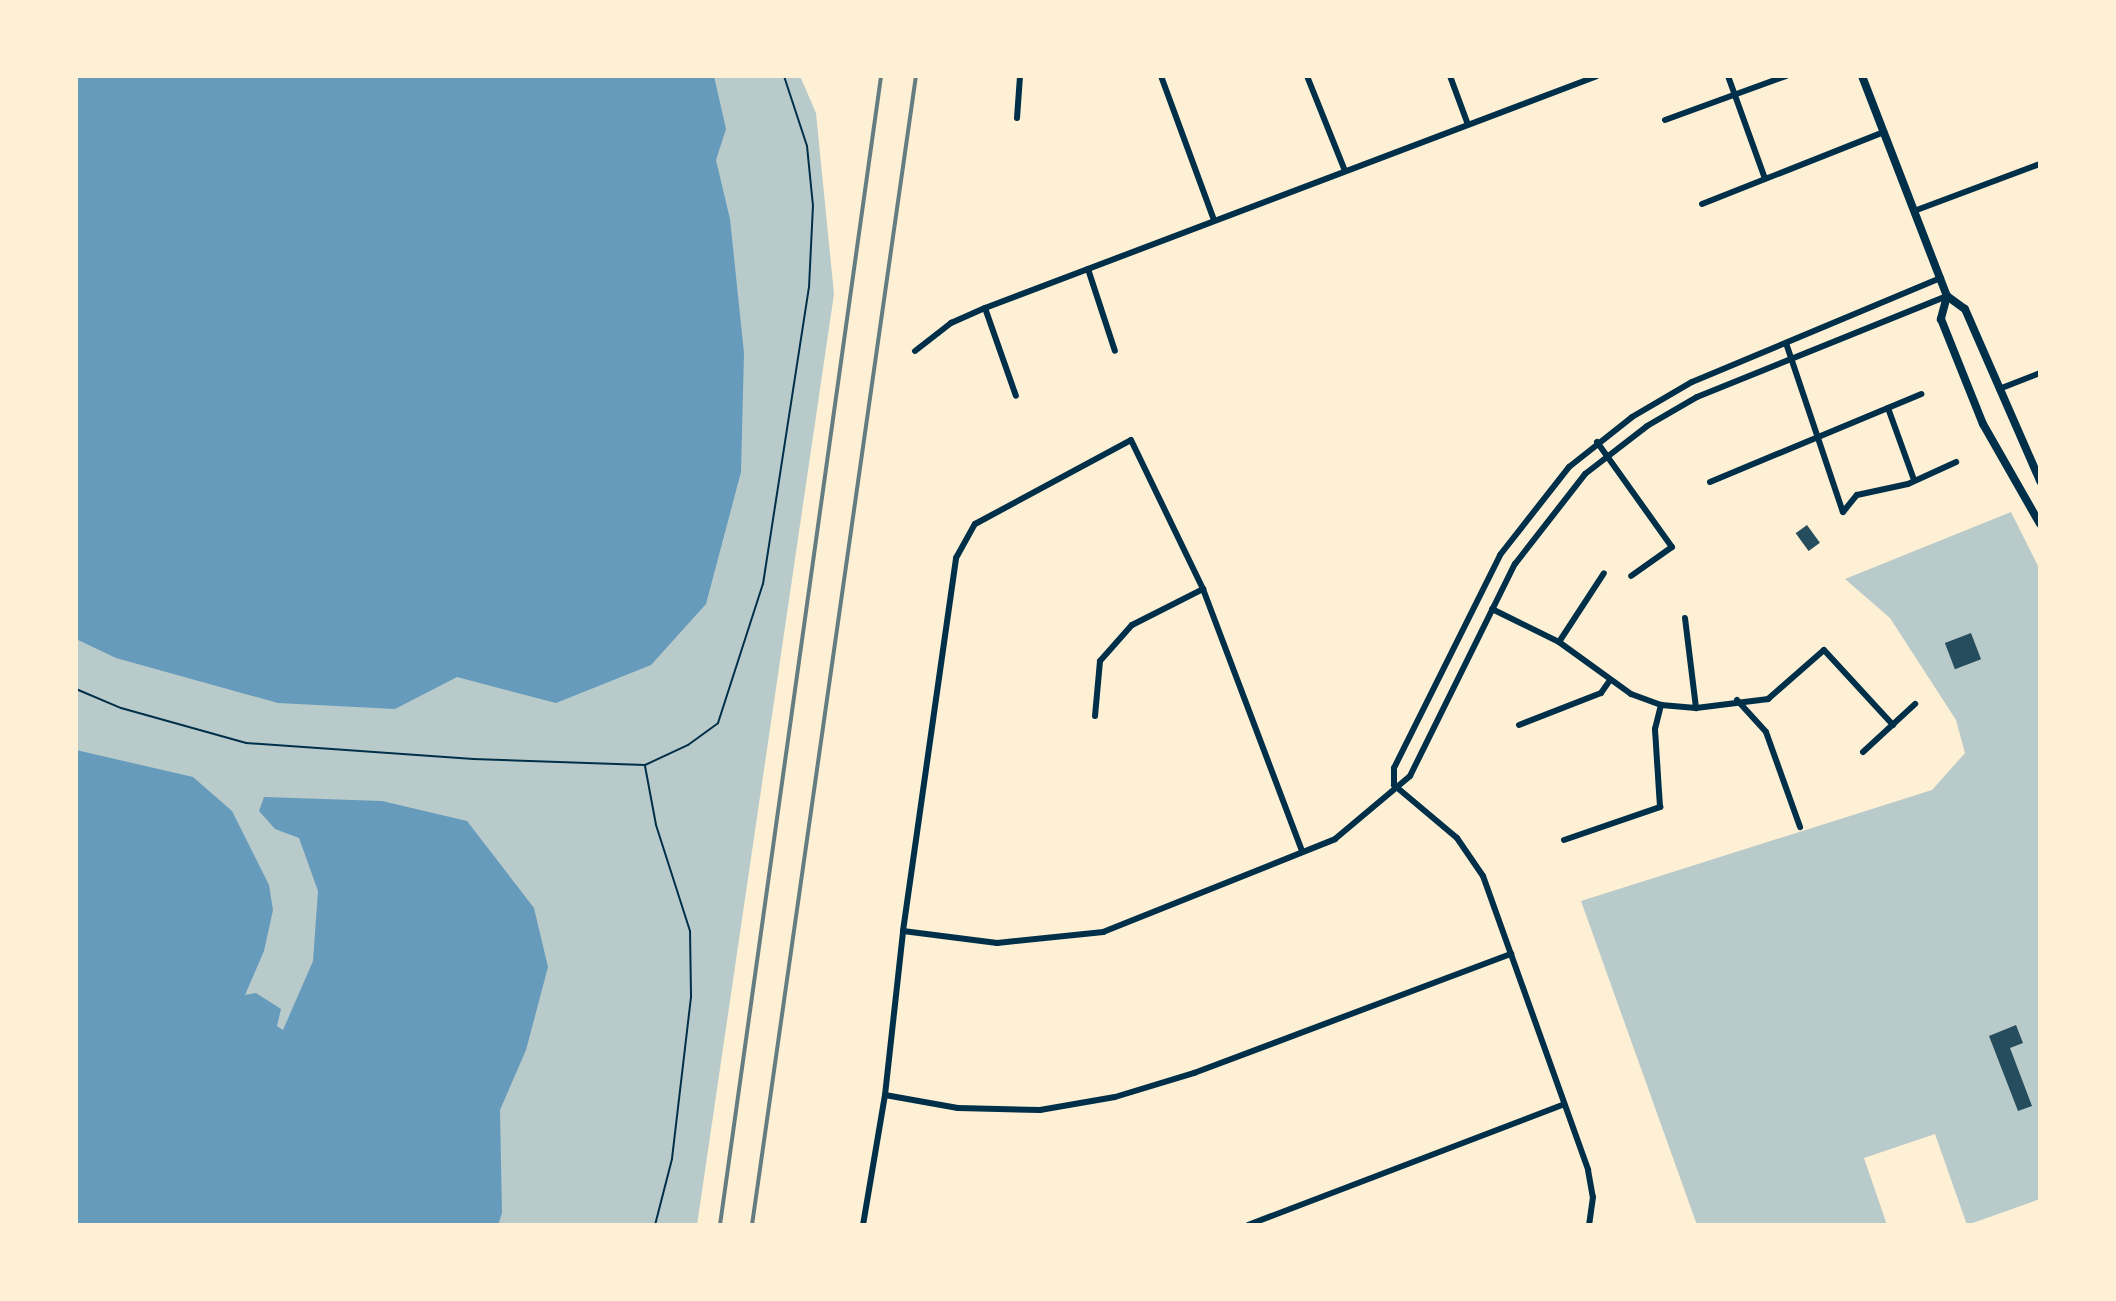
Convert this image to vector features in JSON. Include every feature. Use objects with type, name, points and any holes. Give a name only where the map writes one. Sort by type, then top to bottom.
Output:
[{"type":"main road","points":[[1862,76],[1947,296],[1941,319],[1983,424],[2040,524]]},
{"type":"main road","points":[[1947,296],[1965,309],[1996,390],[2040,481]]},
{"type":"street","points":[[1017,118],[1020,76]]},
{"type":"street","points":[[1161,76],[1214,220]]},
{"type":"street","points":[[1307,76],[1345,171]]},
{"type":"street","points":[[1450,76],[1467,122]]},
{"type":"street","points":[[915,351],[951,323],[985,308],[1467,122],[1597,76]]},
{"type":"street","points":[[1728,76],[1765,179]]},
{"type":"street","points":[[1665,120],[1786,76]]},
{"type":"street","points":[[1702,204],[1884,132]]},
{"type":"street","points":[[1914,211],[2040,164]]},
{"type":"street","points":[[1088,269],[1115,351]]},
{"type":"street","points":[[1589,1225],[1593,1197],[1588,1170],[1483,876],[1457,838],[1394,785],[1394,768],[1500,555],[1552,485],[1597,442],[1692,382],[1941,278]]},
{"type":"street","points":[[903,931],[997,943],[1103,932],[1302,851],[1356,825],[1394,785],[1410,776],[1492,609],[1546,520],[1607,455],[1673,409],[1947,296]]},
{"type":"street","points":[[985,308],[1016,396]]},
{"type":"street","points":[[1786,343],[1821,436],[1843,512],[1857,495],[1914,480],[1956,462]]},
{"type":"street","points":[[1996,390],[2040,373]]},
{"type":"street","points":[[1710,482],[1921,394]]},
{"type":"street","points":[[1888,408],[1914,480]]},
{"type":"street","points":[[863,1225],[885,1095],[903,931],[956,558],[975,524],[1131,440],[1203,589],[1302,851]]},
{"type":"street","points":[[1597,442],[1672,547],[1631,576]]},
{"type":"street","points":[[1559,642],[1604,573]]},
{"type":"street","points":[[1095,716],[1100,661],[1132,625],[1203,589]]},
{"type":"street","points":[[1492,609],[1559,642],[1610,680],[1661,705],[1696,708],[1736,700],[1768,699],[1824,650],[1893,725]]},
{"type":"street","points":[[1685,618],[1696,708]]},
{"type":"street","points":[[1519,725],[1601,693],[1610,680]]},
{"type":"street","points":[[1736,700],[1766,732],[1800,827]]},
{"type":"street","points":[[1863,752],[1915,704]]},
{"type":"street","points":[[1564,840],[1660,807],[1655,729],[1661,705]]},
{"type":"street","points":[[885,1095],[958,1108],[1040,1110],[1115,1097],[1194,1073],[1511,954]]},
{"type":"street","points":[[1248,1225],[1563,1105]]},
{"type":"path","points":[[76,689],[121,708],[246,743],[645,765],[688,745],[718,723],[763,584],[809,287],[813,206],[807,146],[784,76]]},
{"type":"path","points":[[645,765],[656,825],[690,931],[691,997],[672,1159],[655,1225]]},
{"type":"shaded area","points":[[76,76],[800,76],[816,113],[834,294],[697,1225],[76,1225]]},
{"type":"shaded area","points":[[2011,512],[2040,570],[2040,1199],[1967,1225],[1935,1134],[1864,1158],[1887,1225],[1697,1225],[1581,901],[1932,790],[1965,753],[1956,720],[1890,618],[1845,579]]},
{"type":"water","points":[[76,76],[714,76],[726,129],[716,160],[730,219],[744,353],[741,472],[706,604],[651,665],[556,703],[457,677],[395,709],[278,703],[116,658],[76,639]]},
{"type":"water","points":[[76,750],[193,777],[232,811],[269,885],[273,910],[264,951],[245,995],[256,993],[281,1009],[277,1026],[283,1030],[313,961],[318,891],[299,838],[275,829],[259,811],[264,797],[382,801],[467,821],[534,908],[548,967],[526,1050],[500,1110],[502,1213],[498,1225],[76,1225]]},
{"type":"building","points":[[1807,525],[1820,543],[1809,551],[1796,533]]},
{"type":"building","points":[[1971,633],[1981,659],[1955,669],[1945,643]]},
{"type":"building","points":[[2016,1025],[2023,1043],[2010,1048],[2032,1106],[2018,1111],[1989,1036]]},
{"type":"railway","points":[[720,1225],[881,76]]},
{"type":"railway","points":[[752,1225],[916,76]]}]
